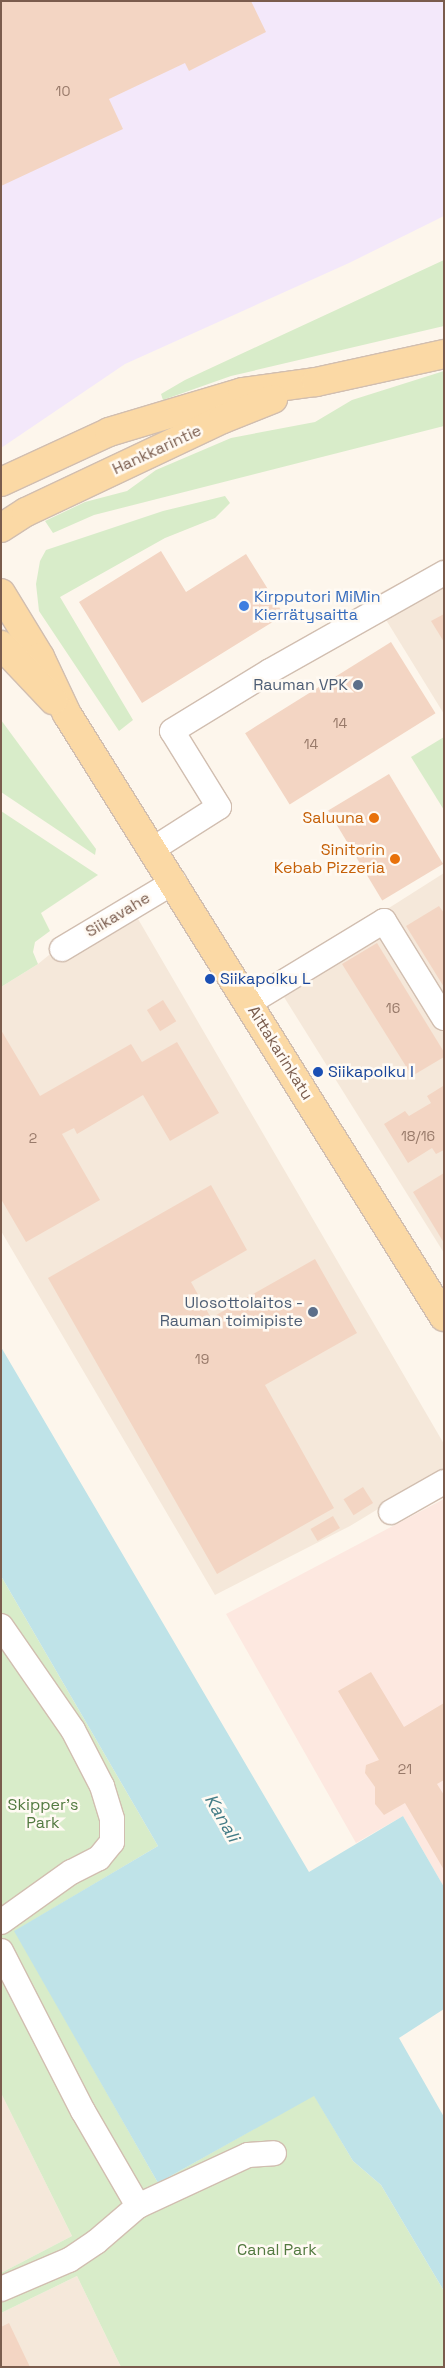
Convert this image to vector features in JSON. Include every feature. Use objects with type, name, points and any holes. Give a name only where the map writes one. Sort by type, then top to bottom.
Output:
[{"type":"main road","name":"Hankkarintie","points":[[1,482],[108,432],[242,392],[316,382],[444,354]]},
{"type":"main road","name":"Hankkarintie","points":[[1,528],[26,512],[223,419],[316,382]]},
{"type":"main road","name":"Aittakarinkatu","points":[[1,593],[40,657],[67,714],[174,882],[444,1317]]},
{"type":"main road","name":"Aittakarinkatu","points":[[1,645],[67,714]]},
{"type":"street","points":[[153,849],[219,807],[172,731],[270,671],[444,573]]},
{"type":"street","name":"Siikavahe","points":[[62,949],[174,882]]},
{"type":"street","points":[[249,1003],[384,921],[444,1018]]},
{"type":"street","points":[[391,1512],[444,1482]]},
{"type":"street","points":[[1,1626],[73,1730],[102,1786],[112,1819],[112,1842],[99,1858],[72,1872],[1,1922]]},
{"type":"street","points":[[1,1951],[83,2111],[138,2206]]},
{"type":"street","points":[[1,2289],[69,2260],[96,2242],[138,2206],[248,2155],[274,2153]]},
{"type":"shaded area","points":[[1,1],[444,1],[444,216],[349,263],[125,364],[1,448]]},
{"type":"shaded area","points":[[444,560],[444,714],[372,597]]},
{"type":"shaded area","points":[[444,873],[444,1253],[274,981]]},
{"type":"shaded area","points":[[127,900],[444,1444],[444,1469],[350,1526],[215,1595],[1,1231],[1,987],[38,964],[76,933]]},
{"type":"shaded area","points":[[444,1499],[444,1887],[403,1816],[356,1843],[226,1614]]},
{"type":"shaded area","points":[[1,2093],[72,2236],[1,2273]]},
{"type":"shaded area","points":[[77,2276],[121,2367],[1,2367],[1,2313]]},
{"type":"green space","points":[[444,260],[444,326],[231,376],[163,400],[161,394],[185,380]]},
{"type":"green space","points":[[444,371],[444,426],[94,515],[53,533],[45,521],[85,502],[127,491],[156,470],[231,438],[315,422],[352,400]]},
{"type":"green space","points":[[225,496],[230,503],[215,518],[165,538],[60,597],[133,720],[119,731],[39,611],[36,584],[40,561],[46,550],[163,511]]},
{"type":"green space","points":[[1,720],[96,849],[95,855],[1,792]]},
{"type":"green space","points":[[444,737],[444,810],[411,757]]},
{"type":"green space","points":[[1,811],[98,875],[41,913],[50,931],[35,942],[33,952],[38,964],[1,987]]},
{"type":"green space","name":"Canal Park","points":[[1,1576],[158,1846],[15,1931],[158,2183],[314,2095],[353,2161],[381,2185],[444,2291],[444,2367],[121,2367],[77,2276],[1,2313],[1,2273],[72,2236],[1,2093]]},
{"type":"water","name":"Kanali","points":[[1,1347],[309,1872],[403,1816],[444,1887],[444,2009],[399,2038],[444,2117],[444,2291],[381,2185],[353,2161],[314,2096],[158,2183],[14,1931],[158,1846],[1,1576]]},
{"type":"building","points":[[1,1],[251,1],[266,32],[189,71],[185,63],[109,99],[123,129],[1,186]]},
{"type":"building","points":[[161,551],[186,592],[246,554],[284,615],[142,703],[79,602]]},
{"type":"building","points":[[444,614],[444,642],[431,621]]},
{"type":"building","points":[[391,642],[436,713],[290,804],[245,733]]},
{"type":"building","points":[[389,774],[443,864],[382,901],[328,811]]},
{"type":"building","points":[[439,906],[444,913],[444,987],[406,926]]},
{"type":"building","points":[[377,943],[444,1052],[444,1057],[412,1076],[342,964]]},
{"type":"building","points":[[163,1000],[176,1021],[160,1031],[147,1010]]},
{"type":"building","points":[[1,1030],[40,1096],[131,1044],[142,1062],[177,1042],[219,1113],[170,1141],[143,1095],[77,1134],[74,1128],[62,1134],[100,1200],[26,1242],[1,1199]]},
{"type":"building","points":[[443,1086],[444,1150],[436,1154],[432,1148],[408,1163],[384,1124],[405,1111],[409,1116],[431,1103],[427,1096]]},
{"type":"building","points":[[444,1173],[444,1243],[413,1192]]},
{"type":"building","points":[[211,1185],[247,1250],[191,1282],[211,1318],[315,1259],[357,1333],[265,1385],[334,1508],[217,1574],[48,1278]]},
{"type":"building","points":[[363,1487],[373,1503],[354,1515],[343,1499]]},
{"type":"building","points":[[333,1516],[340,1528],[317,1541],[310,1529]]},
{"type":"building","points":[[371,1672],[404,1727],[444,1703],[444,1780],[437,1784],[444,1795],[444,1870],[405,1803],[384,1815],[375,1804],[375,1787],[365,1773],[366,1765],[379,1760],[338,1691]]},
{"type":"building","points":[[9,2323],[30,2367],[1,2367],[1,2327]]},
{"type":"place","name":"Kirpputori MiMin Kierrätysaitta","points":[[244,606]]},
{"type":"place","name":"Rauman VPK","points":[[358,685]]},
{"type":"place","name":"Saluuna","points":[[374,818]]},
{"type":"place","name":"Sinitorin Kebab Pizzeria","points":[[395,859]]},
{"type":"place","name":"Siikapolku L","points":[[210,979]]},
{"type":"place","name":"Siikapolku I","points":[[318,1072]]},
{"type":"place","name":"Ulosottolaitos - Rauman toimipiste","points":[[313,1312]]},
{"type":"park label","name":"Skipper's Park","points":[[43,1814]]}]
